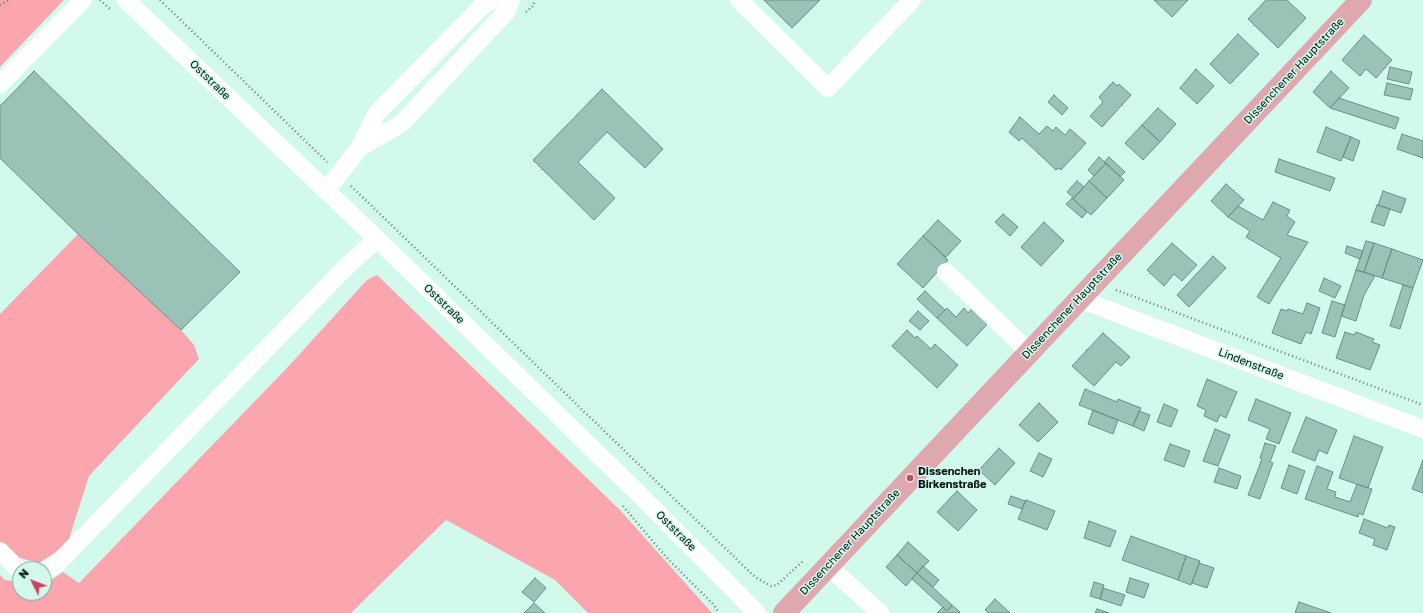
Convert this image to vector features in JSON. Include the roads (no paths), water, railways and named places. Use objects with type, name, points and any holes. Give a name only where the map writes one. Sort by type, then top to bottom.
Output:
[{"type":"main road","name":"Dissenchener Hauptstraße","points":[[788,612],[828,566],[1361,0]]},
{"type":"street","points":[[0,84],[83,0]]},
{"type":"street","name":"Oststraße","points":[[126,0],[377,238],[646,500],[757,613]]},
{"type":"street","points":[[326,190],[359,148],[377,113],[481,7],[492,0]]},
{"type":"street","points":[[359,148],[401,124],[506,12],[511,0]]},
{"type":"street","points":[[739,0],[828,88],[912,0]]},
{"type":"street","points":[[52,567],[56,565],[347,266],[377,238]]},
{"type":"street","points":[[946,272],[1030,352]]},
{"type":"street","name":"Lindenstraße","points":[[1079,299],[1423,429]]},
{"type":"street","points":[[0,551],[12,562]]},
{"type":"street","points":[[828,566],[880,613]]},
{"type":"place","name":"Dissenchen Birkenstraße","points":[[910,478]]}]
